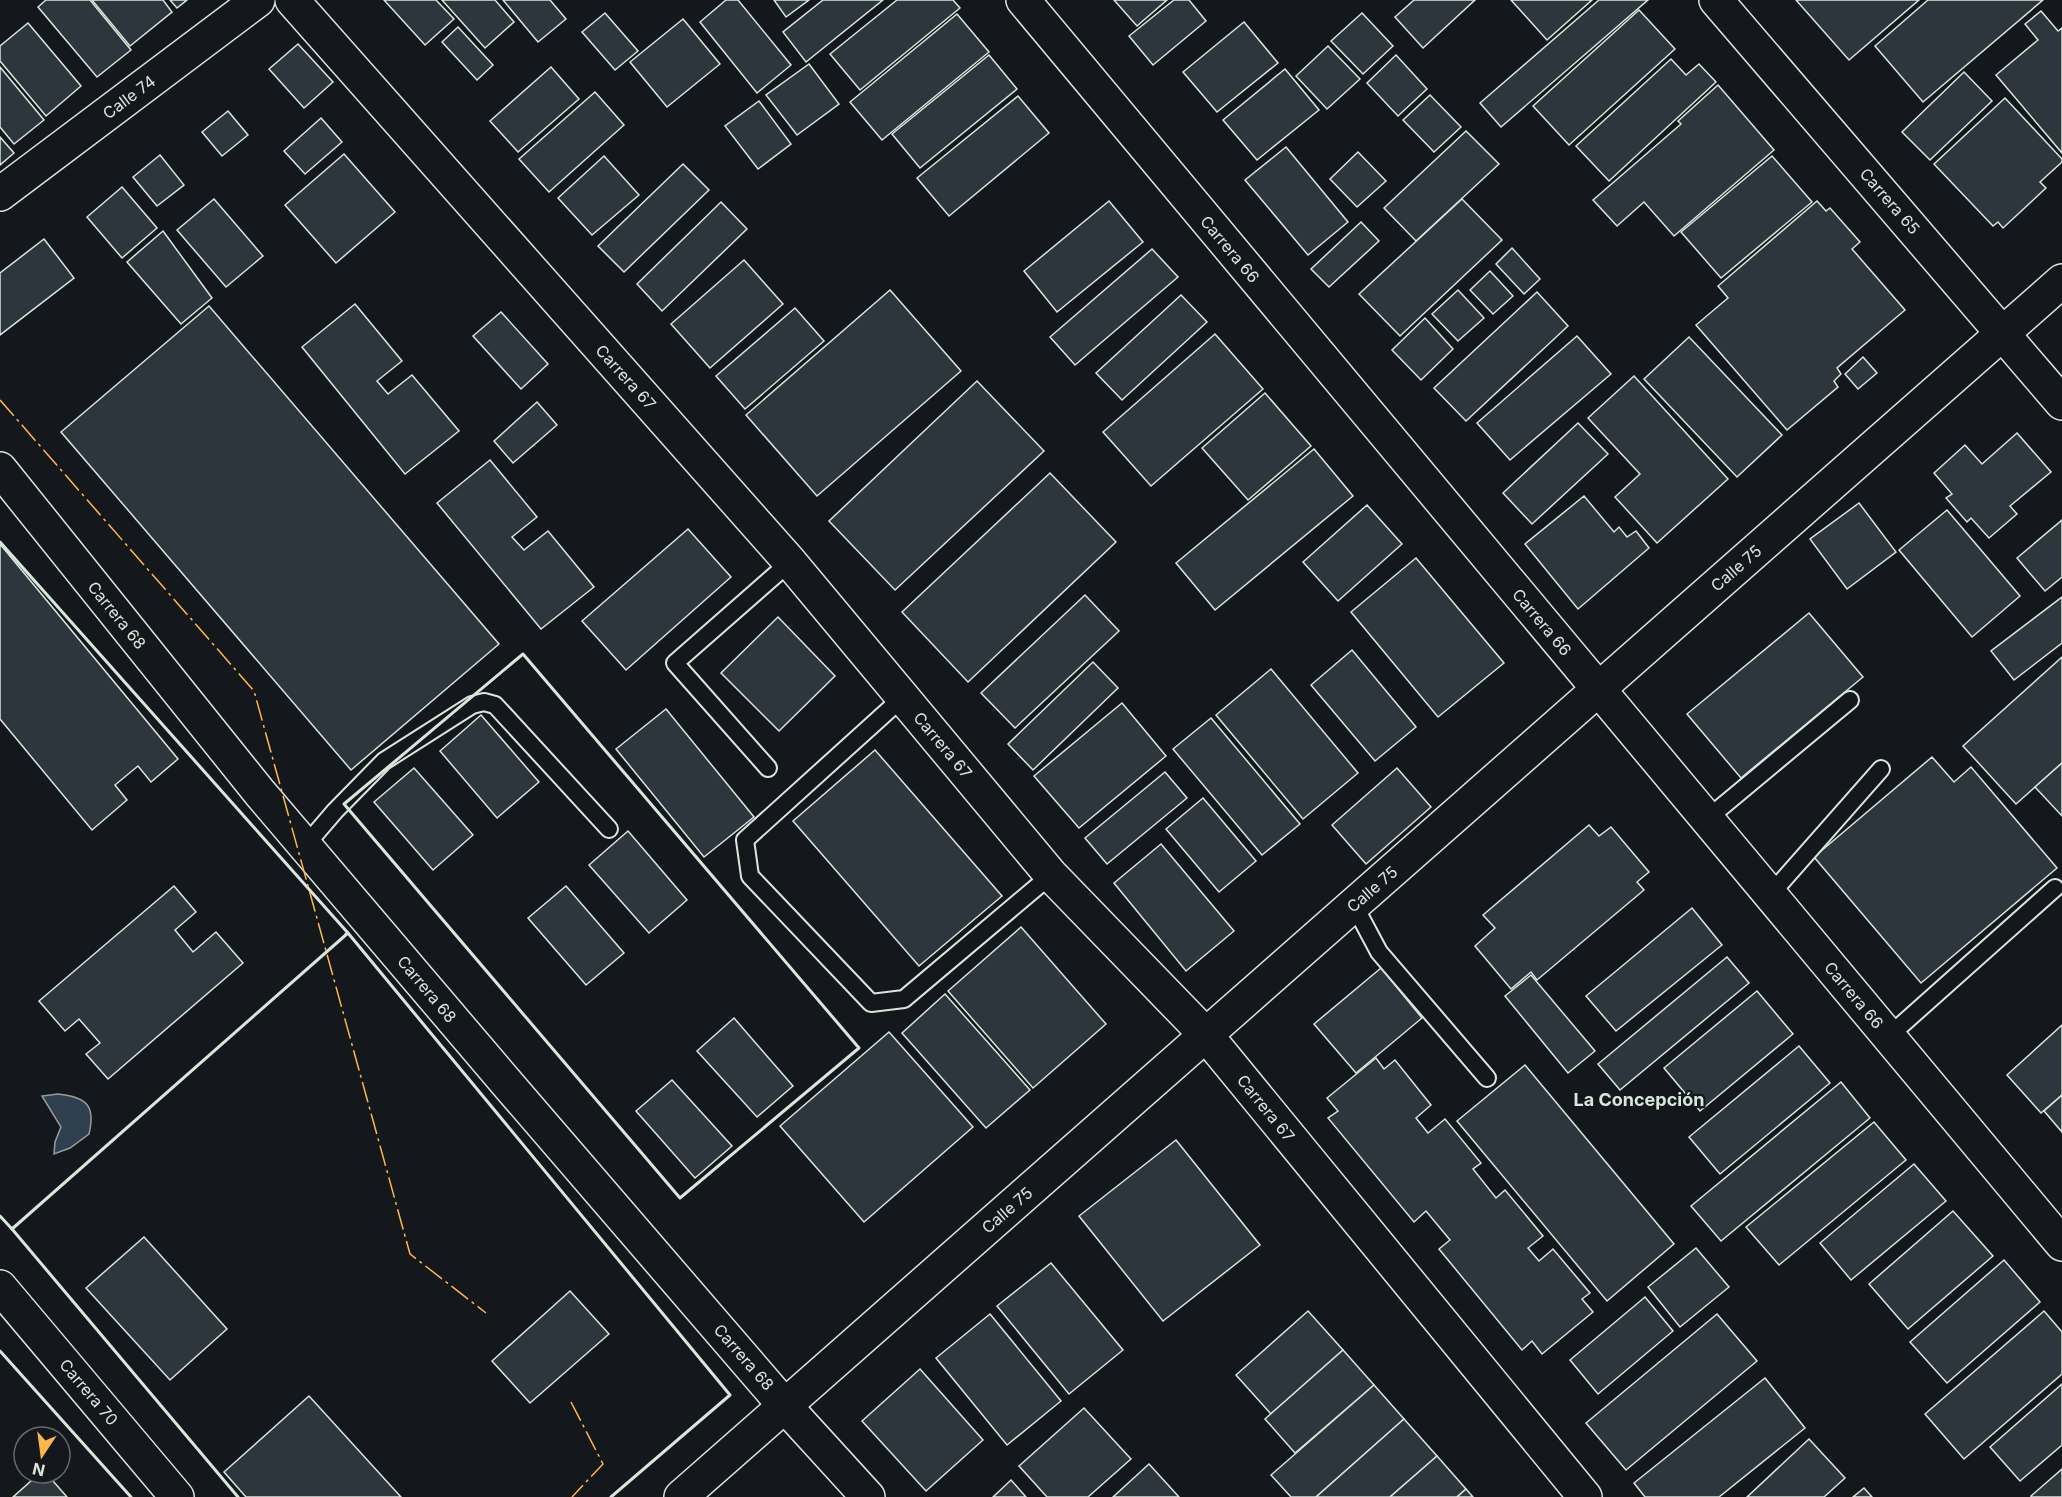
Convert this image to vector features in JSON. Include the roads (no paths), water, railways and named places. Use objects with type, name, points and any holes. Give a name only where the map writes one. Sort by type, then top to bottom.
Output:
[{"type":"street","name":"Calle 74","points":[[0,194],[258,0]]},
{"type":"street","name":"Carrera 67","points":[[292,0],[790,562],[1051,875],[1206,1035],[1585,1497]]},
{"type":"street","name":"Carrera 66","points":[[1023,0],[2062,1244]]},
{"type":"street","name":"Carrera 65","points":[[1716,0],[2062,403]]},
{"type":"street","name":"Calle 75","points":[[681,1497],[2062,281]]},
{"type":"street","name":"Carrera 68","points":[[0,469],[260,793],[785,1406],[868,1497]]},
{"type":"street","name":"Carrera 70","points":[[0,1287],[177,1497]]},
{"type":"lane","points":[[768,768],[675,663],[790,562]]},
{"type":"lane","points":[[903,698],[880,716],[745,840],[750,876],[871,1003],[904,999],[1051,875]]},
{"type":"lane","points":[[1707,819],[1850,700]]},
{"type":"lane","points":[[305,846],[335,811],[384,761],[472,705],[484,702],[495,705],[609,829]]},
{"type":"lane","points":[[1770,895],[1881,769]]},
{"type":"lane","points":[[1889,1036],[2055,888]]},
{"type":"lane","points":[[1354,905],[1379,952],[1487,1078]]},
{"type":"water","points":[[58,1094],[76,1097],[87,1104],[90,1109],[91,1124],[89,1134],[70,1148],[54,1154],[55,1142],[61,1127],[42,1096]]},
{"type":"district","name":"La Concepción","points":[[1639,1099]]}]
